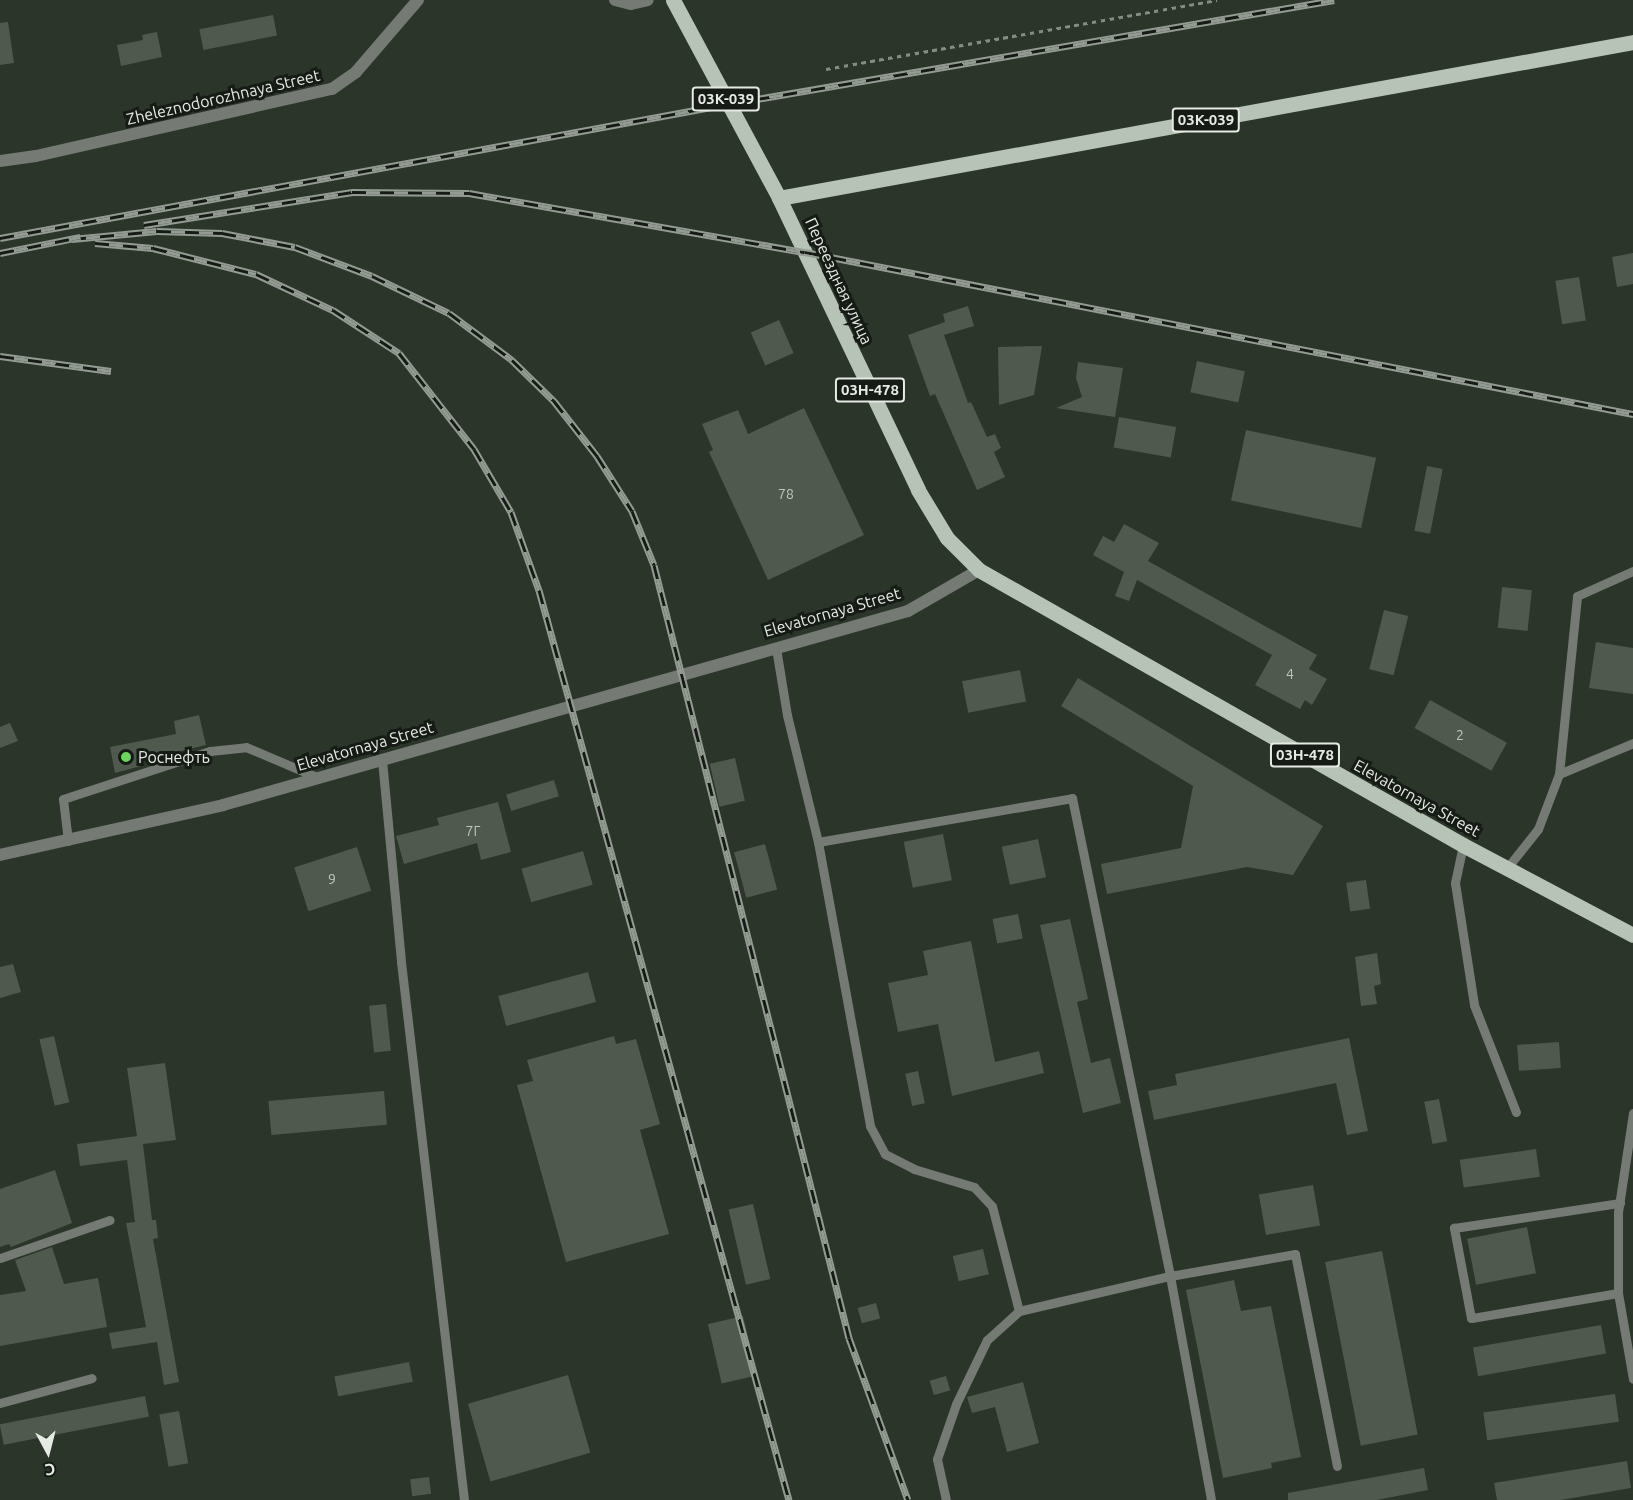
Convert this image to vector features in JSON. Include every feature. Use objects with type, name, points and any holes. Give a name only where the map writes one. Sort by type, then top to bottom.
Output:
[{"type":"main road","name":"Переездная улица","points":[[673,0],[779,198],[918,490],[947,538],[979,570]]},
{"type":"main road","name":"03К-039","points":[[779,198],[1633,42]]},
{"type":"main road","name":"Elevatornaya Street","points":[[979,570],[1463,845],[1633,934]]},
{"type":"street","name":"Zheleznodorozhnaya Street","points":[[0,161],[36,156],[332,89],[356,72],[418,0]]},
{"type":"street","points":[[615,0],[631,4],[648,0]]},
{"type":"street","name":"Elevatornaya Street","points":[[0,855],[68,841],[319,778],[908,611],[979,570]]},
{"type":"lane","points":[[1507,868],[1538,829],[1559,774],[1577,596],[1633,571]]},
{"type":"lane","points":[[776,648],[787,715],[818,842],[870,1126],[885,1154],[914,1169],[975,1187],[992,1206],[1019,1311]]},
{"type":"lane","points":[[1559,774],[1633,743]]},
{"type":"lane","points":[[68,841],[63,799],[210,751],[246,747],[319,778]]},
{"type":"lane","points":[[382,760],[401,962],[464,1500]]},
{"type":"lane","points":[[818,842],[1072,798],[1170,1276],[1211,1500]]},
{"type":"lane","points":[[1463,845],[1455,883],[1474,1005],[1516,1112]]},
{"type":"lane","points":[[1633,1113],[1620,1203],[1618,1293],[1633,1379]]},
{"type":"lane","points":[[1618,1293],[1471,1318],[1454,1228],[1620,1203]]},
{"type":"lane","points":[[0,1258],[110,1220]]},
{"type":"lane","points":[[946,1500],[937,1459],[956,1404],[987,1340],[1019,1311],[1170,1276],[1295,1254],[1337,1466]]},
{"type":"lane","points":[[0,1403],[92,1377]]},
{"type":"path","points":[[826,69],[1217,0]]},
{"type":"building","points":[[273,15],[277,36],[203,50],[199,29]]},
{"type":"building","points":[[8,22],[14,63],[0,65],[0,23]]},
{"type":"building","points":[[157,32],[162,57],[121,66],[117,45],[143,40],[142,35]]},
{"type":"building","points":[[1633,253],[1633,284],[1617,287],[1612,257]]},
{"type":"building","points":[[1579,277],[1586,320],[1562,324],[1555,281]]},
{"type":"building","points":[[968,306],[974,326],[944,335],[968,403],[971,402],[987,437],[995,434],[1001,448],[994,452],[1005,477],[977,490],[935,394],[930,396],[908,335],[945,322],[943,314]]},
{"type":"building","points":[[779,320],[794,353],[765,365],[751,333]]},
{"type":"building","points":[[1042,346],[1034,395],[999,405],[998,347]]},
{"type":"building","points":[[1197,361],[1245,371],[1238,402],[1190,392]]},
{"type":"building","points":[[1078,362],[1123,368],[1115,417],[1056,408],[1082,397],[1076,378]]},
{"type":"building","points":[[804,408],[864,535],[768,580],[709,452],[713,450],[702,424],[738,410],[748,434]]},
{"type":"building","points":[[1119,417],[1176,427],[1171,458],[1114,448]]},
{"type":"building","points":[[1246,430],[1376,458],[1361,528],[1231,500]]},
{"type":"building","points":[[1427,466],[1443,469],[1430,534],[1414,531]]},
{"type":"building","points":[[1124,524],[1159,543],[1148,561],[1317,655],[1309,669],[1327,679],[1312,705],[1305,700],[1300,709],[1255,685],[1272,655],[1137,580],[1129,601],[1115,596],[1124,572],[1093,555],[1103,536],[1114,542]]},
{"type":"building","points":[[1502,587],[1532,590],[1528,631],[1498,628]]},
{"type":"building","points":[[1384,610],[1408,616],[1394,675],[1369,669]]},
{"type":"building","points":[[1596,642],[1633,648],[1633,694],[1589,688]]},
{"type":"building","points":[[1020,670],[1026,701],[968,713],[962,681]]},
{"type":"building","points":[[1078,678],[1323,826],[1293,875],[1247,867],[1107,894],[1101,864],[1181,848],[1193,786],[1061,706]]},
{"type":"building","points":[[1430,700],[1507,743],[1491,771],[1414,728]]},
{"type":"building","points":[[199,715],[206,745],[140,761],[141,766],[115,773],[110,747],[176,734],[174,721]]},
{"type":"building","points":[[10,723],[18,741],[0,748],[0,727]]},
{"type":"building","points":[[735,758],[745,801],[720,807],[710,764]]},
{"type":"building","points":[[554,780],[559,796],[511,811],[506,795]]},
{"type":"building","points":[[498,802],[511,852],[481,860],[477,843],[404,864],[396,836],[439,825],[437,818]]},
{"type":"building","points":[[943,834],[952,880],[913,888],[904,842]]},
{"type":"building","points":[[1038,839],[1046,877],[1010,885],[1002,847]]},
{"type":"building","points":[[765,844],[777,889],[746,898],[734,852]]},
{"type":"building","points":[[357,847],[371,891],[308,911],[294,867]]},
{"type":"building","points":[[583,851],[593,885],[531,902],[521,869]]},
{"type":"building","points":[[1366,880],[1370,909],[1350,912],[1346,883]]},
{"type":"building","points":[[1018,914],[1023,939],[997,944],[992,919]]},
{"type":"building","points":[[1070,919],[1088,999],[1077,1002],[1091,1063],[1110,1058],[1121,1103],[1083,1113],[1040,925]]},
{"type":"building","points":[[971,941],[995,1062],[1039,1051],[1044,1073],[952,1096],[938,1024],[898,1032],[888,983],[928,975],[923,951]]},
{"type":"building","points":[[1377,953],[1381,984],[1374,986],[1377,1004],[1361,1006],[1355,957]]},
{"type":"building","points":[[13,964],[21,992],[0,998],[0,967]]},
{"type":"building","points":[[588,972],[596,1002],[506,1026],[498,996]]},
{"type":"building","points":[[386,1004],[391,1051],[374,1053],[369,1006]]},
{"type":"building","points":[[54,1036],[69,1102],[55,1106],[39,1039]]},
{"type":"building","points":[[614,1036],[616,1044],[636,1039],[660,1124],[640,1130],[669,1234],[566,1262],[517,1085],[533,1081],[527,1060]]},
{"type":"building","points":[[1349,1038],[1368,1131],[1347,1135],[1336,1083],[1154,1120],[1148,1091],[1177,1085],[1175,1074]]},
{"type":"building","points":[[1559,1042],[1561,1068],[1519,1071],[1517,1045]]},
{"type":"building","points":[[165,1063],[176,1140],[143,1144],[152,1220],[156,1220],[158,1238],[153,1239],[179,1382],[164,1385],[157,1342],[112,1349],[109,1333],[146,1327],[126,1223],[135,1222],[127,1160],[80,1166],[77,1144],[137,1136],[127,1068]]},
{"type":"building","points":[[918,1071],[925,1103],[912,1106],[905,1074]]},
{"type":"building","points":[[384,1091],[387,1125],[271,1135],[268,1101]]},
{"type":"building","points":[[1439,1099],[1447,1141],[1432,1144],[1424,1102]]},
{"type":"building","points":[[1536,1149],[1540,1177],[1464,1187],[1460,1160]]},
{"type":"building","points":[[55,1170],[72,1223],[11,1247],[9,1244],[0,1247],[0,1189]]},
{"type":"building","points":[[1313,1185],[1320,1225],[1266,1235],[1259,1195]]},
{"type":"building","points":[[753,1204],[770,1279],[746,1285],[729,1210]]},
{"type":"building","points":[[1527,1227],[1536,1273],[1476,1285],[1467,1239]]},
{"type":"building","points":[[52,1247],[64,1284],[98,1278],[107,1327],[0,1346],[0,1295],[26,1291],[15,1260]]},
{"type":"building","points":[[983,1249],[989,1274],[959,1281],[953,1256]]},
{"type":"building","points":[[1382,1251],[1418,1435],[1361,1446],[1325,1262]]},
{"type":"building","points":[[1234,1280],[1241,1311],[1271,1306],[1301,1457],[1271,1463],[1272,1468],[1223,1478],[1186,1290]]},
{"type":"building","points":[[876,1303],[880,1318],[862,1323],[858,1308]]},
{"type":"building","points":[[743,1316],[757,1375],[722,1384],[708,1324]]},
{"type":"building","points":[[1601,1325],[1606,1354],[1478,1376],[1473,1348]]},
{"type":"building","points":[[409,1362],[413,1382],[338,1396],[334,1377]]},
{"type":"building","points":[[568,1375],[590,1453],[490,1482],[468,1404]]},
{"type":"building","points":[[946,1376],[950,1390],[934,1395],[930,1381]]},
{"type":"building","points":[[1023,1382],[1039,1443],[1007,1452],[995,1407],[972,1413],[967,1397]]},
{"type":"building","points":[[1615,1394],[1619,1422],[1487,1440],[1483,1413]]},
{"type":"building","points":[[145,1396],[149,1417],[4,1445],[0,1424]]},
{"type":"building","points":[[179,1411],[188,1463],[169,1467],[159,1414]]},
{"type":"building","points":[[1627,1461],[1631,1488],[1561,1500],[1497,1500],[1494,1483]]},
{"type":"building","points":[[1424,1468],[1428,1490],[1377,1500],[1288,1500],[1288,1493]]},
{"type":"building","points":[[429,1477],[431,1494],[412,1496],[410,1479]]},
{"type":"railway","points":[[0,238],[728,104],[1334,0]]},
{"type":"railway","points":[[144,225],[352,192],[469,193],[805,252],[1633,414]]},
{"type":"railway","points":[[72,239],[157,231],[222,233],[295,247],[372,276],[449,313],[512,360],[554,401],[597,456],[632,511],[654,565],[849,1338],[908,1500]]},
{"type":"railway","points":[[0,253],[80,237]]},
{"type":"railway","points":[[95,243],[153,248],[256,274],[333,310],[399,353],[474,449],[511,512],[539,590],[789,1500]]},
{"type":"railway","points":[[0,356],[111,371]]},
{"type":"place","name":"Роснефть","points":[[126,757]]}]
